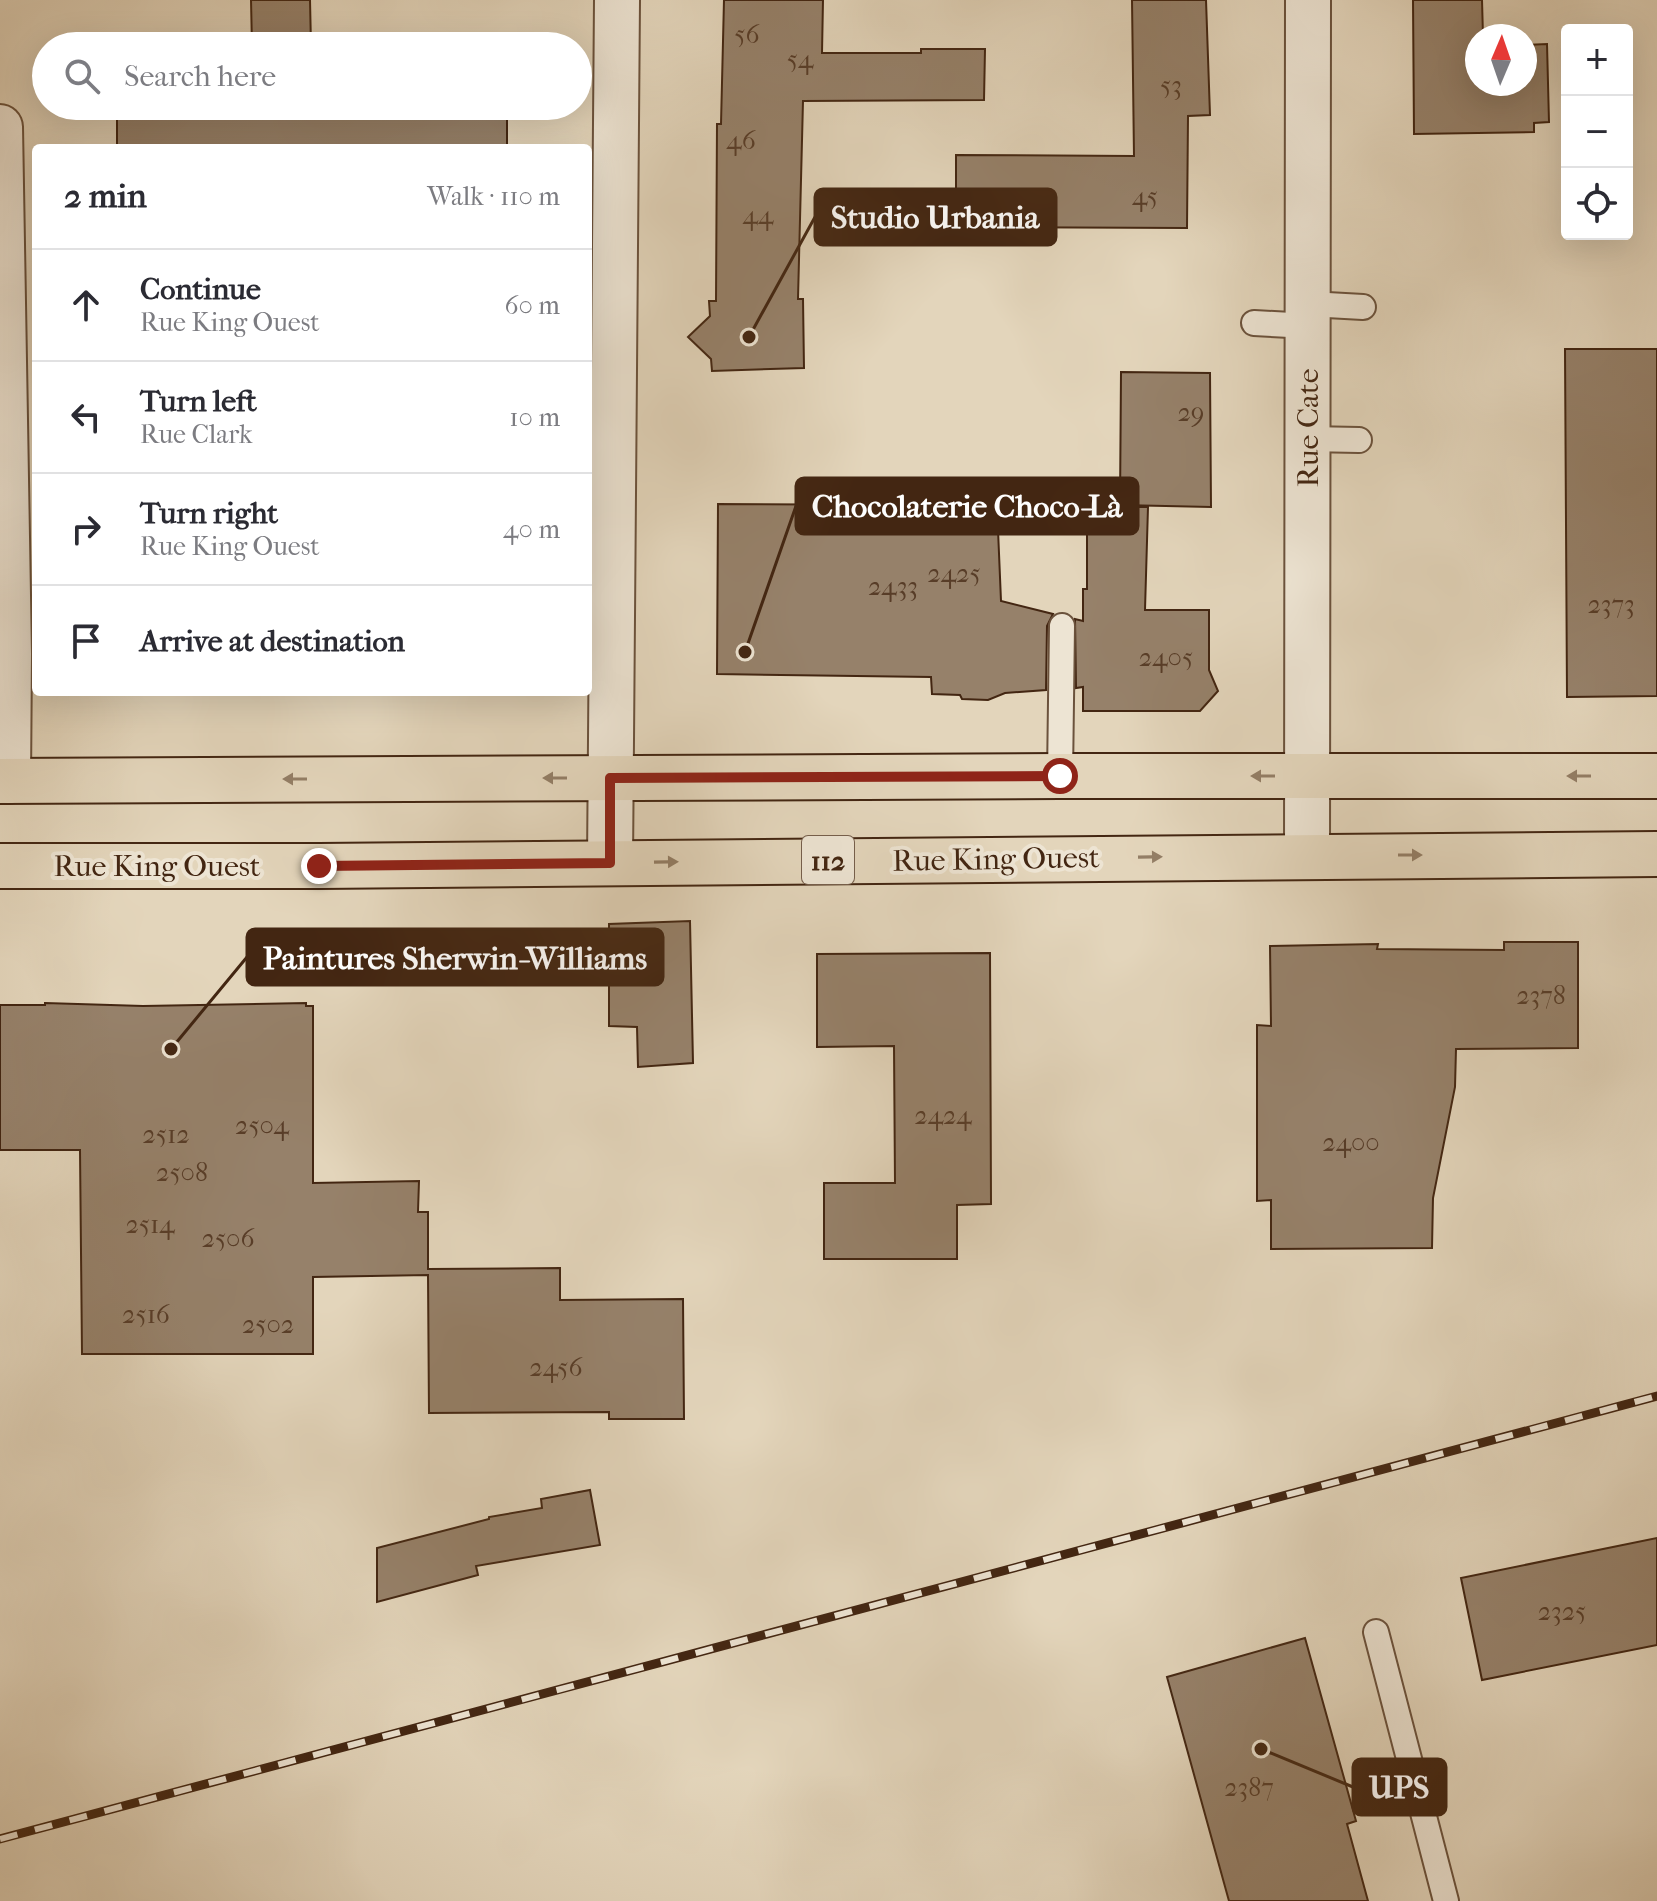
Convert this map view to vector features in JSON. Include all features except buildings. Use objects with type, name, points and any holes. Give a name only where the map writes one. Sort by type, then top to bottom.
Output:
[{"type":"main road","points":[[4,781],[1657,776]]},
{"type":"main road","name":"Rue King Ouest","points":[[0,866],[1657,854]]},
{"type":"street","points":[[610,863],[617,0]]},
{"type":"street","name":"Rue Cate","points":[[1307,856],[1308,0]]},
{"type":"street","points":[[0,127],[9,654],[4,781]]},
{"type":"lane","points":[[1254,323],[1363,307]]},
{"type":"lane","points":[[1308,439],[1359,440]]},
{"type":"lane","points":[[1060,776],[1062,626]]},
{"type":"lane","points":[[1376,1632],[1446,1901]]},
{"type":"railway","points":[[0,1839],[1657,1396]]},
{"type":"place","name":"Studio Urbania","points":[[749,337]]},
{"type":"place","name":"Chocolaterie Choco-Là","points":[[745,652]]},
{"type":"place","name":"Paintures Sherwin-Williams","points":[[171,1049]]},
{"type":"place","name":"UPS","points":[[1261,1749]]},
{"type":"route","points":[[319,866],[610,863],[610,778],[1060,776]]}]
